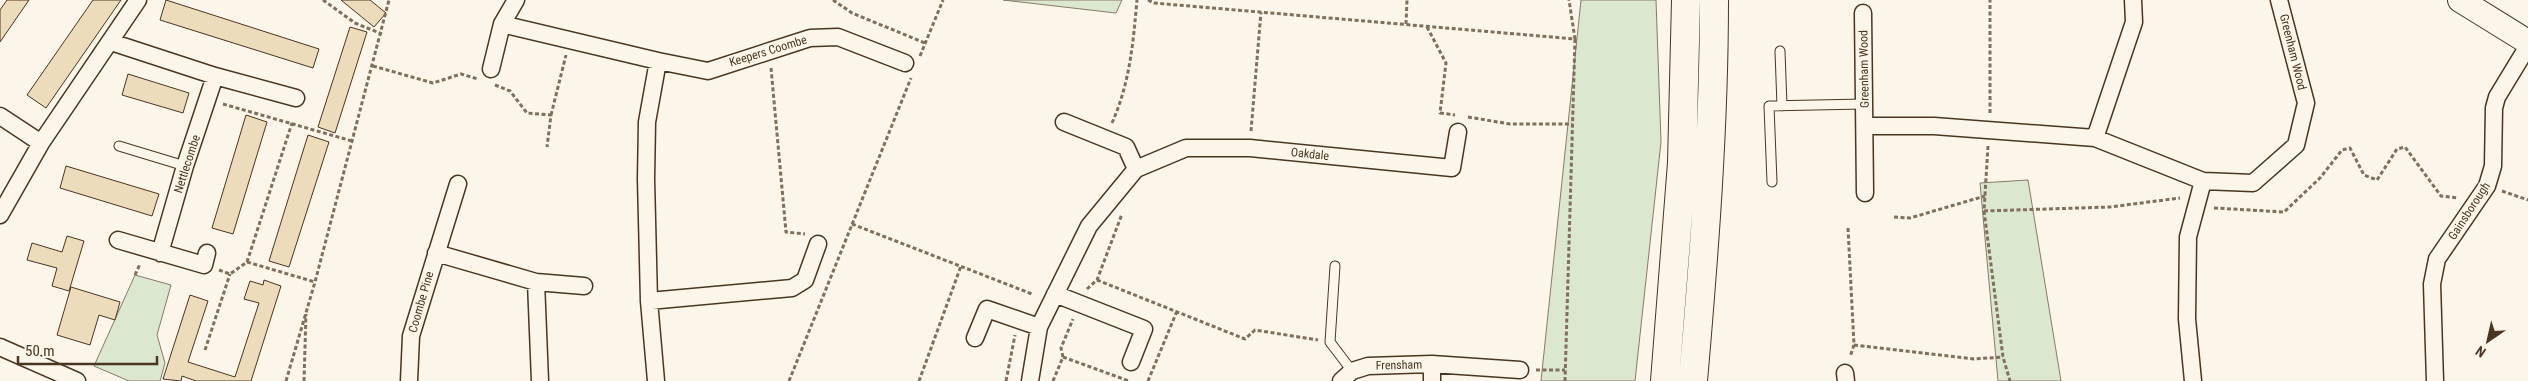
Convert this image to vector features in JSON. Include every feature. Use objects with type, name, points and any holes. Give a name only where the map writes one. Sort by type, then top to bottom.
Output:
[{"type":"highway","points":[[1665,381],[1681,172],[1686,0]]},
{"type":"highway","points":[[1693,381],[1708,180],[1714,68],[1714,0]]},
{"type":"street","points":[[0,215],[41,144],[138,0]]},
{"type":"street","points":[[491,69],[502,24],[516,0]]},
{"type":"street","points":[[2095,138],[2134,22],[2133,0]]},
{"type":"street","name":"Greenham Wood","points":[[1865,126],[1934,126],[2095,138],[2203,182],[2253,183],[2296,146],[2306,103],[2279,0]]},
{"type":"street","points":[[2460,0],[2528,42]]},
{"type":"street","name":"Greenham Wood","points":[[1863,13],[1865,193]]},
{"type":"street","name":"Keepers Coombe","points":[[502,24],[708,71],[810,38],[838,37],[912,66]]},
{"type":"street","points":[[111,42],[215,76],[296,98]]},
{"type":"street","name":"Gainsborough","points":[[2434,381],[2432,284],[2437,259],[2482,193],[2493,166],[2494,108],[2497,97],[2528,46]]},
{"type":"street","points":[[656,381],[649,301],[647,122],[658,61]]},
{"type":"street","name":"Nettlecombe","points":[[160,253],[185,166],[215,76]]},
{"type":"street","points":[[0,116],[41,144]]},
{"type":"street","points":[[1064,122],[1126,147],[1136,169]]},
{"type":"street","name":"Oakdale","points":[[1030,381],[1039,327],[1089,226],[1136,169],[1186,148],[1250,148],[1452,168],[1458,132]]},
{"type":"street","points":[[2193,381],[2187,319],[2188,237],[2203,182]]},
{"type":"street","name":"Coombe Pine","points":[[410,381],[411,336],[458,184]]},
{"type":"street","points":[[118,240],[160,253],[206,259]]},
{"type":"street","points":[[649,301],[792,288],[805,280],[813,240]]},
{"type":"street","points":[[436,253],[536,282],[584,286]]},
{"type":"street","points":[[536,282],[540,381]]},
{"type":"street","points":[[1055,294],[1144,329],[1131,362]]},
{"type":"street","points":[[975,338],[987,309],[1039,327]]},
{"type":"street","points":[[0,347],[77,381]]},
{"type":"street","name":"Frensham","points":[[1346,376],[1368,366],[1432,364],[1520,370]]},
{"type":"street","name":"Frensham","points":[[1432,364],[1432,381]]},
{"type":"lane","points":[[1780,51],[1782,106]]},
{"type":"lane","points":[[1772,182],[1769,106],[1864,104]]},
{"type":"lane","points":[[119,146],[185,166]]},
{"type":"lane","points":[[1336,266],[1330,342],[1346,376]]},
{"type":"path","points":[[323,0],[355,23],[382,34]]},
{"type":"path","points":[[286,381],[315,282],[390,0]]},
{"type":"path","points":[[833,0],[852,13],[925,43]]},
{"type":"path","points":[[789,381],[852,224],[912,66],[925,43],[943,0]]},
{"type":"path","points":[[1112,123],[1124,96],[1130,66],[1137,0]]},
{"type":"path","points":[[1148,0],[1154,3],[1575,39]]},
{"type":"path","points":[[1406,25],[1407,0]]},
{"type":"path","points":[[1565,381],[1575,39],[1569,0]]},
{"type":"path","points":[[1990,0],[1990,119]]},
{"type":"path","points":[[1250,148],[1261,12]]},
{"type":"path","points":[[1426,26],[1446,63],[1440,113],[1510,124],[1572,124]]},
{"type":"path","points":[[547,147],[551,115],[569,40]]},
{"type":"path","points":[[769,50],[786,232],[813,240]]},
{"type":"path","points":[[373,66],[433,83],[461,74],[510,91],[527,113],[551,115]]},
{"type":"path","points":[[208,99],[352,141]]},
{"type":"path","points":[[205,350],[230,274],[247,262],[292,123]]},
{"type":"path","points":[[1989,141],[1984,211],[2003,357],[2010,381]]},
{"type":"path","points":[[2205,207],[2284,212],[2320,178],[2342,150],[2350,148],[2364,176],[2377,180],[2397,149],[2404,147],[2441,196],[2482,193],[2528,200]]},
{"type":"path","points":[[1894,216],[1910,218],[1985,196]]},
{"type":"path","points":[[1984,211],[2110,207],[2180,198]]},
{"type":"path","points":[[1054,381],[1063,357],[1061,348],[1083,292],[1097,280],[1125,208]]},
{"type":"path","points":[[852,224],[1032,294]]},
{"type":"path","points":[[1848,228],[1854,346],[1974,359],[2003,357]]},
{"type":"path","points":[[206,259],[230,274]]},
{"type":"path","points":[[247,262],[315,282]]},
{"type":"path","points":[[918,381],[961,266]]},
{"type":"path","points":[[1097,280],[1245,339],[1255,330],[1330,342]]},
{"type":"path","points":[[304,381],[306,308]]},
{"type":"path","points":[[1148,381],[1177,312]]},
{"type":"path","points":[[1006,381],[1015,332]]},
{"type":"path","points":[[1063,357],[1129,381]]},
{"type":"path","points":[[1520,370],[1565,370]]},
{"type":"green space","points":[[1003,0],[1122,0],[1116,13]]},
{"type":"green space","points":[[1581,0],[1656,0],[1661,142],[1635,381],[1541,381]]},
{"type":"green space","points":[[2028,180],[2061,381],[1998,381],[1980,183]]},
{"type":"green space","points":[[135,275],[171,285],[157,335],[165,363],[160,381],[129,381],[94,366]]},
{"type":"building","points":[[7,0],[29,0],[0,42],[0,10]]},
{"type":"building","points":[[93,0],[121,0],[46,108],[27,95]]},
{"type":"building","points":[[166,0],[319,49],[313,68],[160,20]]},
{"type":"building","points":[[341,0],[370,0],[386,13],[374,27]]},
{"type":"building","points":[[350,27],[367,32],[335,133],[318,127]]},
{"type":"building","points":[[128,74],[189,93],[183,113],[122,95]]},
{"type":"building","points":[[246,115],[267,122],[233,234],[212,228]]},
{"type":"building","points":[[308,135],[329,142],[289,267],[269,261]]},
{"type":"building","points":[[66,166],[159,194],[152,216],[60,188]]},
{"type":"building","points":[[67,236],[84,241],[69,291],[52,286],[57,268],[27,260],[32,243],[62,252]]},
{"type":"building","points":[[264,280],[281,286],[251,381],[196,381],[182,376],[181,381],[163,379],[190,295],[208,301],[188,362],[235,377],[259,303],[244,299],[250,281],[263,285]]},
{"type":"building","points":[[71,287],[120,302],[115,320],[99,315],[90,345],[57,335]]}]
